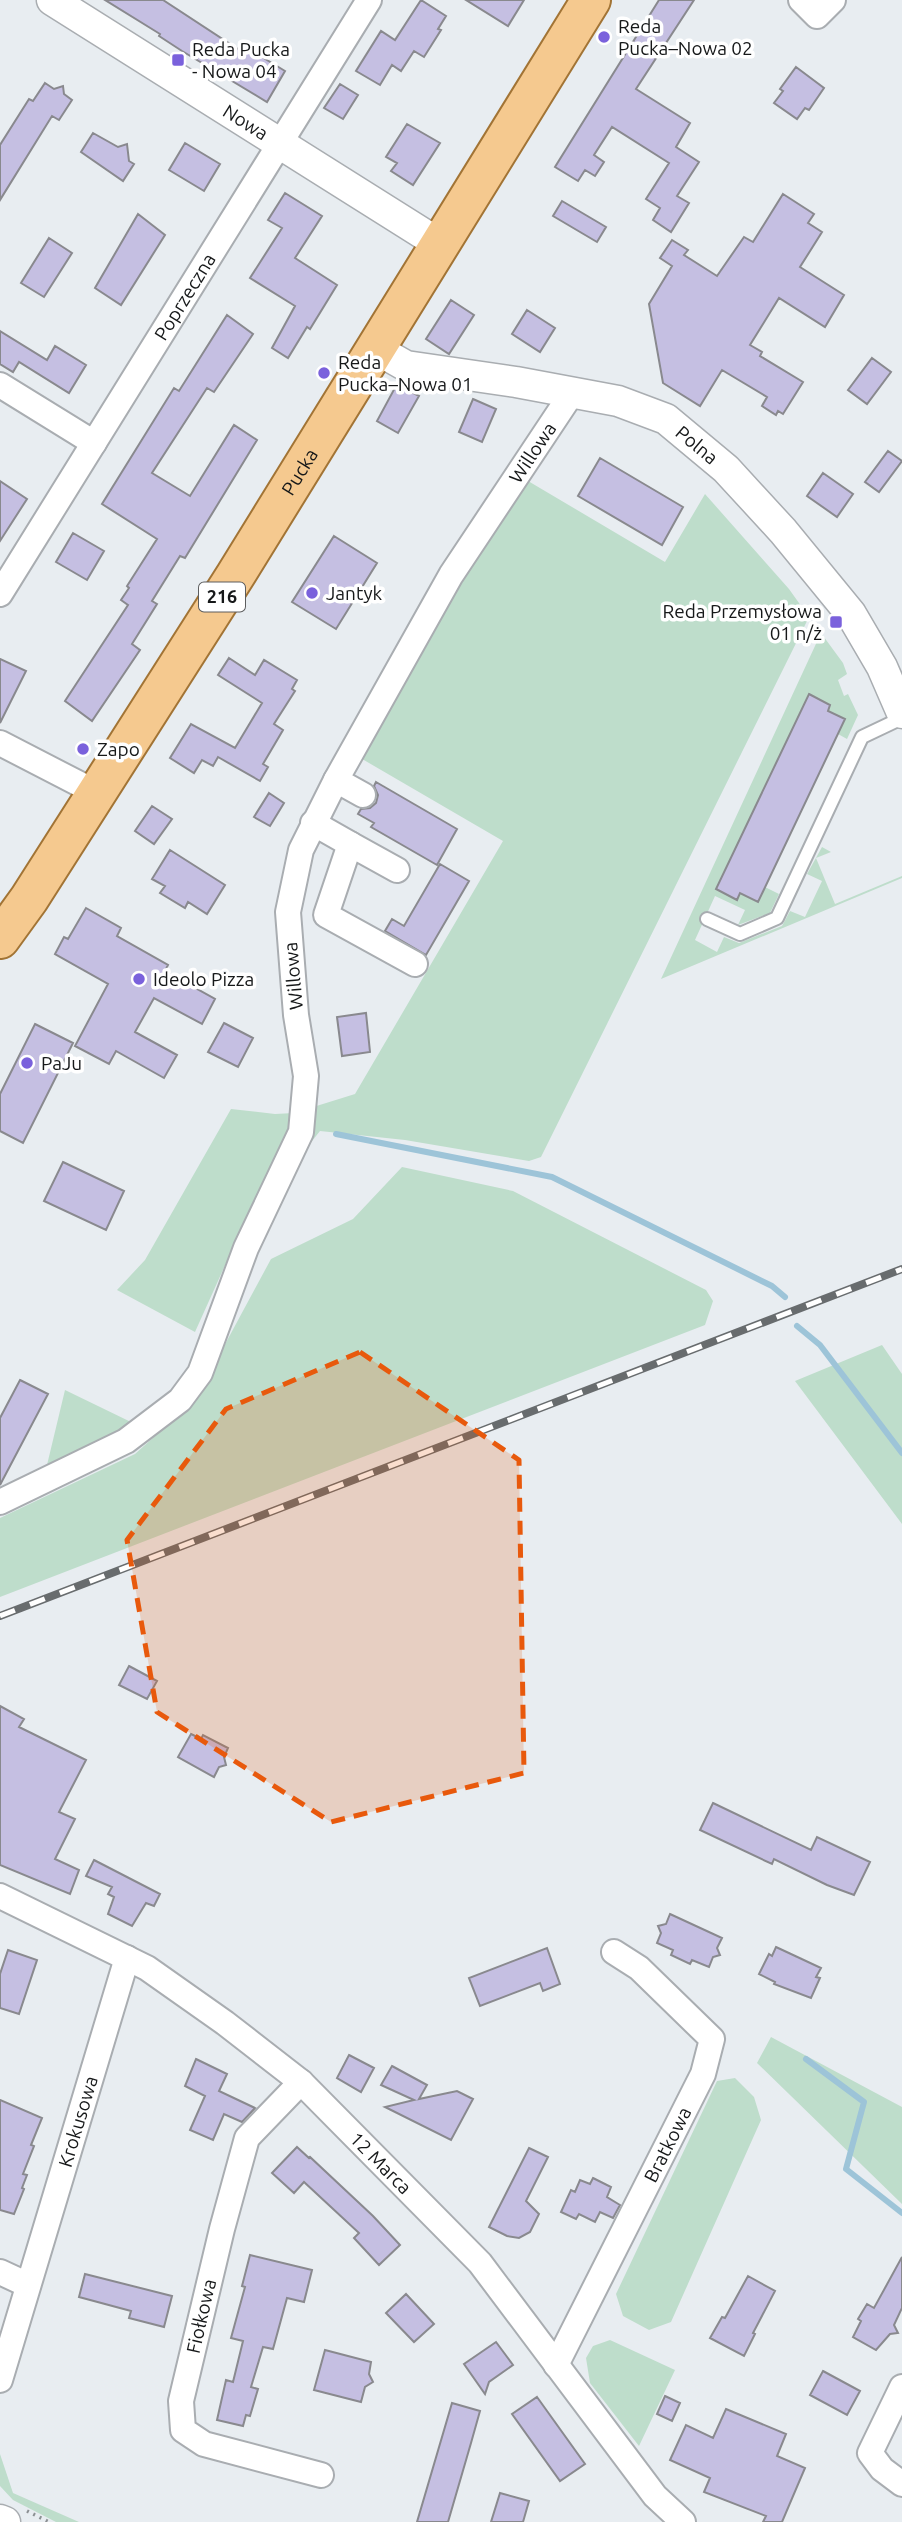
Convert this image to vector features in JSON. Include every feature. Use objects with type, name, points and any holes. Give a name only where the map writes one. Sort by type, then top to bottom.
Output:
[{"type":"main road","name":"Pucka","points":[[0,939],[97,793],[592,0]]},
{"type":"street","name":"Nowa","points":[[52,0],[441,245]]},
{"type":"street","name":"Poprzeczna","points":[[0,594],[369,0]]},
{"type":"street","points":[[801,0],[817,16],[833,0]]},
{"type":"street","name":"Polna","points":[[376,349],[406,366],[618,401],[666,419],[726,470],[783,531],[851,614],[882,667],[902,715]]},
{"type":"street","points":[[0,385],[94,443]]},
{"type":"street","name":"Willowa","points":[[0,1502],[126,1441],[180,1400],[200,1373],[246,1248],[301,1132],[306,1076],[296,1014],[288,912],[301,850],[336,780],[451,575],[572,393]]},
{"type":"street","points":[[0,743],[97,793]]},
{"type":"street","points":[[336,780],[363,795]]},
{"type":"street","points":[[313,823],[397,870]]},
{"type":"street","points":[[350,844],[326,915],[415,964]]},
{"type":"street","name":"12 Marca","points":[[0,1896],[147,1968],[225,2023],[300,2082],[468,2250],[655,2496],[683,2522]]},
{"type":"street","name":"Bratkowa","points":[[556,2365],[703,2074],[712,2039],[639,1968],[614,1952]]},
{"type":"street","name":"Krokusowa","points":[[0,2380],[127,1958]]},
{"type":"street","name":"Fiołkowa","points":[[300,2082],[247,2138],[181,2401],[183,2430],[204,2444],[321,2475]]},
{"type":"street","points":[[0,2272],[29,2285]]},
{"type":"street","points":[[902,2387],[870,2454],[882,2469],[902,2484]]},
{"type":"lane","points":[[708,919],[740,934],[778,918],[862,737],[902,715]]},
{"type":"highlighted area","points":[[360,1352],[519,1460],[524,1773],[331,1822],[157,1712],[127,1540],[226,1409]]},
{"type":"green space","points":[[523,478],[665,562],[705,494],[789,589],[809,617],[541,1157],[529,1161],[405,1140],[320,1131],[240,1232],[195,1332],[117,1290],[145,1260],[231,1109],[275,1114],[294,1113],[355,1094],[503,841],[357,756]]},
{"type":"green space","points":[[821,633],[843,663],[847,674],[838,680],[844,696],[848,694],[858,715],[847,739],[838,734],[845,719],[828,711],[830,705],[810,695],[737,900],[740,893],[757,902],[765,887],[779,894],[770,913],[738,925],[745,910],[715,896],[695,940],[717,952],[724,937],[739,943],[782,926],[790,911],[805,917],[822,881],[807,874],[822,847],[831,852],[816,858],[835,904],[902,878],[661,979]]},
{"type":"green space","points":[[402,1167],[513,1191],[706,1290],[713,1301],[705,1325],[0,1597],[0,1518],[135,1454],[195,1400],[271,1259],[353,1219]]},
{"type":"green space","points":[[882,1345],[902,1374],[902,1524],[795,1381]]},
{"type":"green space","points":[[65,1390],[133,1423],[47,1465]]},
{"type":"green space","points":[[771,2037],[902,2107],[902,2204],[757,2063]]},
{"type":"green space","points":[[735,2078],[754,2097],[761,2120],[671,2322],[649,2330],[623,2316],[616,2294],[717,2081]]},
{"type":"green space","points":[[610,2340],[675,2370],[639,2446],[590,2383],[586,2358],[593,2346]]},
{"type":"green space","points":[[0,2454],[13,2493],[79,2522],[56,2522],[13,2500],[0,2486]]},
{"type":"building","points":[[105,0],[163,0],[241,51],[244,46],[285,71],[267,102],[182,51]]},
{"type":"building","points":[[421,0],[446,16],[438,29],[441,30],[424,57],[414,51],[401,71],[392,65],[380,85],[356,71],[381,31],[395,40]]},
{"type":"building","points":[[466,0],[524,0],[508,26]]},
{"type":"building","points":[[659,0],[694,0],[636,89],[690,123],[676,147],[699,162],[677,196],[689,203],[671,232],[653,220],[660,208],[646,199],[669,163],[612,127],[594,155],[604,162],[595,176],[585,170],[578,181],[555,167]]},
{"type":"building","points":[[796,67],[824,88],[809,110],[805,108],[797,119],[774,103],[783,91],[780,89]]},
{"type":"building","points":[[45,83],[54,89],[63,86],[64,94],[72,100],[59,120],[52,116],[0,200],[0,145],[29,99],[33,101]]},
{"type":"building","points":[[340,84],[358,95],[343,119],[324,108]]},
{"type":"building","points":[[407,124],[440,143],[413,185],[391,171],[397,163],[386,157]]},
{"type":"building","points":[[93,133],[118,147],[127,144],[129,161],[134,164],[123,181],[81,152]]},
{"type":"building","points":[[185,143],[220,164],[204,191],[169,170]]},
{"type":"building","points":[[285,193],[322,216],[295,258],[337,285],[310,329],[307,327],[288,358],[272,348],[295,306],[250,278],[282,228],[268,220]]},
{"type":"building","points":[[783,194],[814,214],[808,223],[822,232],[800,267],[844,295],[825,327],[779,298],[750,345],[762,352],[760,356],[803,382],[783,414],[778,411],[776,415],[762,406],[767,397],[722,370],[700,406],[663,383],[649,304],[672,266],[660,258],[672,240],[688,250],[684,255],[717,276],[744,237],[753,242]]},
{"type":"building","points":[[562,201],[606,227],[597,242],[553,216]]},
{"type":"building","points":[[138,214],[165,235],[121,305],[95,288]]},
{"type":"building","points":[[49,238],[72,253],[44,297],[21,283]]},
{"type":"building","points":[[451,300],[474,315],[449,354],[426,339]]},
{"type":"building","points":[[527,310],[555,328],[540,352],[512,334]]},
{"type":"building","points":[[227,315],[253,334],[214,392],[207,388],[152,473],[190,496],[234,425],[257,440],[185,558],[180,556],[152,601],[157,604],[132,644],[140,650],[92,721],[65,701],[128,605],[121,600],[129,588],[127,586],[157,539],[102,504],[174,388],[179,391]]},
{"type":"building","points":[[0,331],[47,360],[55,346],[86,365],[69,393],[19,362],[13,372],[0,364]]},
{"type":"building","points":[[872,358],[891,372],[867,404],[848,390]]},
{"type":"building","points":[[397,384],[419,396],[398,433],[377,421]]},
{"type":"building","points":[[473,399],[496,409],[482,442],[459,432]]},
{"type":"building","points":[[888,451],[902,461],[879,492],[865,482]]},
{"type":"building","points":[[600,458],[683,507],[662,545],[578,496]]},
{"type":"building","points":[[823,473],[853,494],[837,517],[807,496]]},
{"type":"building","points":[[0,481],[27,499],[0,541]]},
{"type":"building","points":[[73,533],[104,551],[87,580],[56,562]]},
{"type":"building","points":[[334,536],[377,563],[336,629],[292,602]]},
{"type":"building","points":[[229,658],[255,675],[264,660],[297,680],[292,689],[295,691],[274,724],[283,730],[263,764],[268,767],[260,781],[218,757],[213,766],[202,760],[194,773],[170,758],[191,724],[235,748],[262,703],[218,675]]},
{"type":"building","points":[[0,659],[26,671],[0,723]]},
{"type":"building","points":[[809,694],[830,705],[828,711],[845,719],[758,902],[740,893],[737,900],[716,889]]},
{"type":"building","points":[[376,782],[457,829],[437,865],[371,827],[374,823],[358,814],[361,809],[370,808],[376,803]]},
{"type":"building","points":[[269,793],[284,803],[270,826],[254,817]]},
{"type":"building","points":[[152,806],[172,819],[154,844],[135,831]]},
{"type":"building","points":[[170,850],[225,885],[207,914],[188,902],[185,908],[160,893],[165,886],[152,879]]},
{"type":"building","points":[[440,864],[469,881],[426,955],[385,931],[392,919],[404,926]]},
{"type":"building","points":[[86,908],[121,928],[117,936],[168,965],[165,971],[215,999],[202,1024],[154,998],[135,1032],[177,1055],[164,1078],[116,1051],[109,1064],[75,1046],[108,984],[55,954],[64,937],[68,939]]},
{"type":"building","points":[[366,1013],[370,1052],[342,1056],[337,1017]]},
{"type":"building","points":[[224,1023],[253,1038],[238,1067],[208,1052]]},
{"type":"building","points":[[35,1024],[73,1043],[23,1143],[0,1131],[0,1094]]},
{"type":"building","points":[[63,1162],[124,1191],[106,1230],[44,1201]]},
{"type":"building","points":[[20,1380],[48,1394],[0,1485],[0,1418]]},
{"type":"building","points":[[129,1666],[157,1681],[147,1699],[119,1685]]},
{"type":"building","points":[[0,1706],[24,1719],[19,1727],[86,1760],[59,1812],[75,1819],[55,1859],[79,1870],[70,1894],[0,1865]]},
{"type":"building","points":[[191,1734],[201,1739],[203,1735],[228,1748],[224,1757],[226,1765],[219,1767],[214,1777],[178,1757]]},
{"type":"building","points":[[713,1803],[811,1850],[817,1837],[870,1862],[854,1895],[774,1859],[772,1864],[700,1830]]},
{"type":"building","points":[[94,1860],[160,1894],[154,1906],[146,1903],[132,1926],[108,1914],[114,1897],[108,1894],[112,1887],[86,1876]]},
{"type":"building","points":[[670,1914],[722,1938],[717,1948],[720,1955],[713,1957],[709,1967],[692,1960],[690,1964],[671,1955],[673,1950],[657,1943],[661,1933],[658,1926],[666,1924]]},
{"type":"building","points":[[776,1947],[821,1968],[816,1977],[820,1978],[811,1998],[774,1984],[775,1982],[759,1974],[769,1954],[772,1956]]},
{"type":"building","points":[[547,1948],[560,1984],[543,1991],[540,1983],[480,2006],[469,1978]]},
{"type":"building","points":[[8,1950],[37,1960],[19,2014],[0,2008],[0,1974]]},
{"type":"building","points":[[349,2055],[374,2068],[361,2092],[337,2078]]},
{"type":"building","points":[[196,2059],[227,2074],[219,2091],[255,2108],[242,2122],[224,2114],[213,2140],[190,2130],[205,2096],[185,2086]]},
{"type":"building","points":[[392,2066],[427,2085],[419,2099],[457,2091],[473,2099],[451,2140],[385,2107],[414,2100],[381,2085]]},
{"type":"building","points":[[0,2100],[42,2118],[31,2145],[34,2146],[23,2174],[27,2175],[22,2188],[24,2189],[14,2214],[0,2210]]},
{"type":"building","points":[[297,2147],[373,2216],[400,2245],[379,2265],[354,2238],[359,2233],[304,2182],[294,2193],[272,2173]]},
{"type":"building","points":[[529,2148],[548,2157],[526,2201],[539,2214],[530,2232],[519,2238],[507,2236],[489,2227]]},
{"type":"building","points":[[593,2178],[611,2187],[607,2197],[620,2205],[613,2218],[600,2212],[595,2222],[579,2214],[576,2219],[561,2212],[571,2190],[575,2192],[580,2180],[590,2184]]},
{"type":"building","points":[[250,2255],[312,2270],[304,2302],[287,2298],[273,2349],[263,2347],[251,2387],[258,2389],[250,2416],[246,2415],[243,2426],[217,2420],[226,2380],[233,2382],[243,2341],[231,2338],[245,2287],[242,2286]]},
{"type":"building","points":[[902,2257],[902,2308],[894,2325],[898,2333],[890,2334],[876,2350],[853,2337],[861,2321],[858,2319],[867,2304],[874,2308]]},
{"type":"building","points":[[85,2274],[172,2296],[164,2327],[129,2318],[131,2311],[79,2297]]},
{"type":"building","points":[[748,2276],[775,2291],[744,2356],[710,2338],[722,2317],[725,2318]]},
{"type":"building","points":[[406,2294],[434,2324],[414,2342],[386,2313]]},
{"type":"building","points":[[496,2342],[513,2365],[489,2382],[485,2394],[464,2364]]},
{"type":"building","points":[[325,2350],[371,2362],[369,2374],[373,2382],[365,2387],[361,2402],[314,2390]]},
{"type":"building","points":[[823,2371],[860,2391],[847,2415],[810,2395]]},
{"type":"building","points":[[665,2396],[680,2403],[672,2421],[657,2414]]},
{"type":"building","points":[[537,2397],[585,2464],[560,2481],[512,2414]]},
{"type":"building","points":[[452,2403],[480,2411],[448,2522],[417,2522]]},
{"type":"building","points":[[726,2409],[786,2434],[777,2456],[805,2468],[782,2522],[763,2522],[766,2516],[704,2492],[710,2478],[670,2460],[686,2425],[713,2438]]},
{"type":"building","points":[[500,2493],[529,2501],[523,2522],[491,2522]]},
{"type":"waterway","points":[[336,1134],[552,1177],[772,1286],[785,1297]]},
{"type":"waterway","points":[[797,1326],[820,1345],[902,1453]]},
{"type":"waterway","points":[[806,2059],[864,2102],[846,2169],[902,2213]]},
{"type":"railway","points":[[0,1616],[902,1269]]},
{"type":"place","name":"Reda Pucka–Nowa 02","points":[[604,37]]},
{"type":"place","name":"Reda Pucka - Nowa 04","points":[[178,60]]},
{"type":"place","name":"Reda Pucka–Nowa 01","points":[[324,373]]},
{"type":"place","name":"Jantyk","points":[[312,593]]},
{"type":"place","name":"Reda Przemysłowa 01 n/ż","points":[[836,622]]},
{"type":"place","name":"Zapo","points":[[83,749]]},
{"type":"place","name":"Ideolo Pizza","points":[[139,979]]},
{"type":"place","name":"PaJu","points":[[27,1063]]}]
